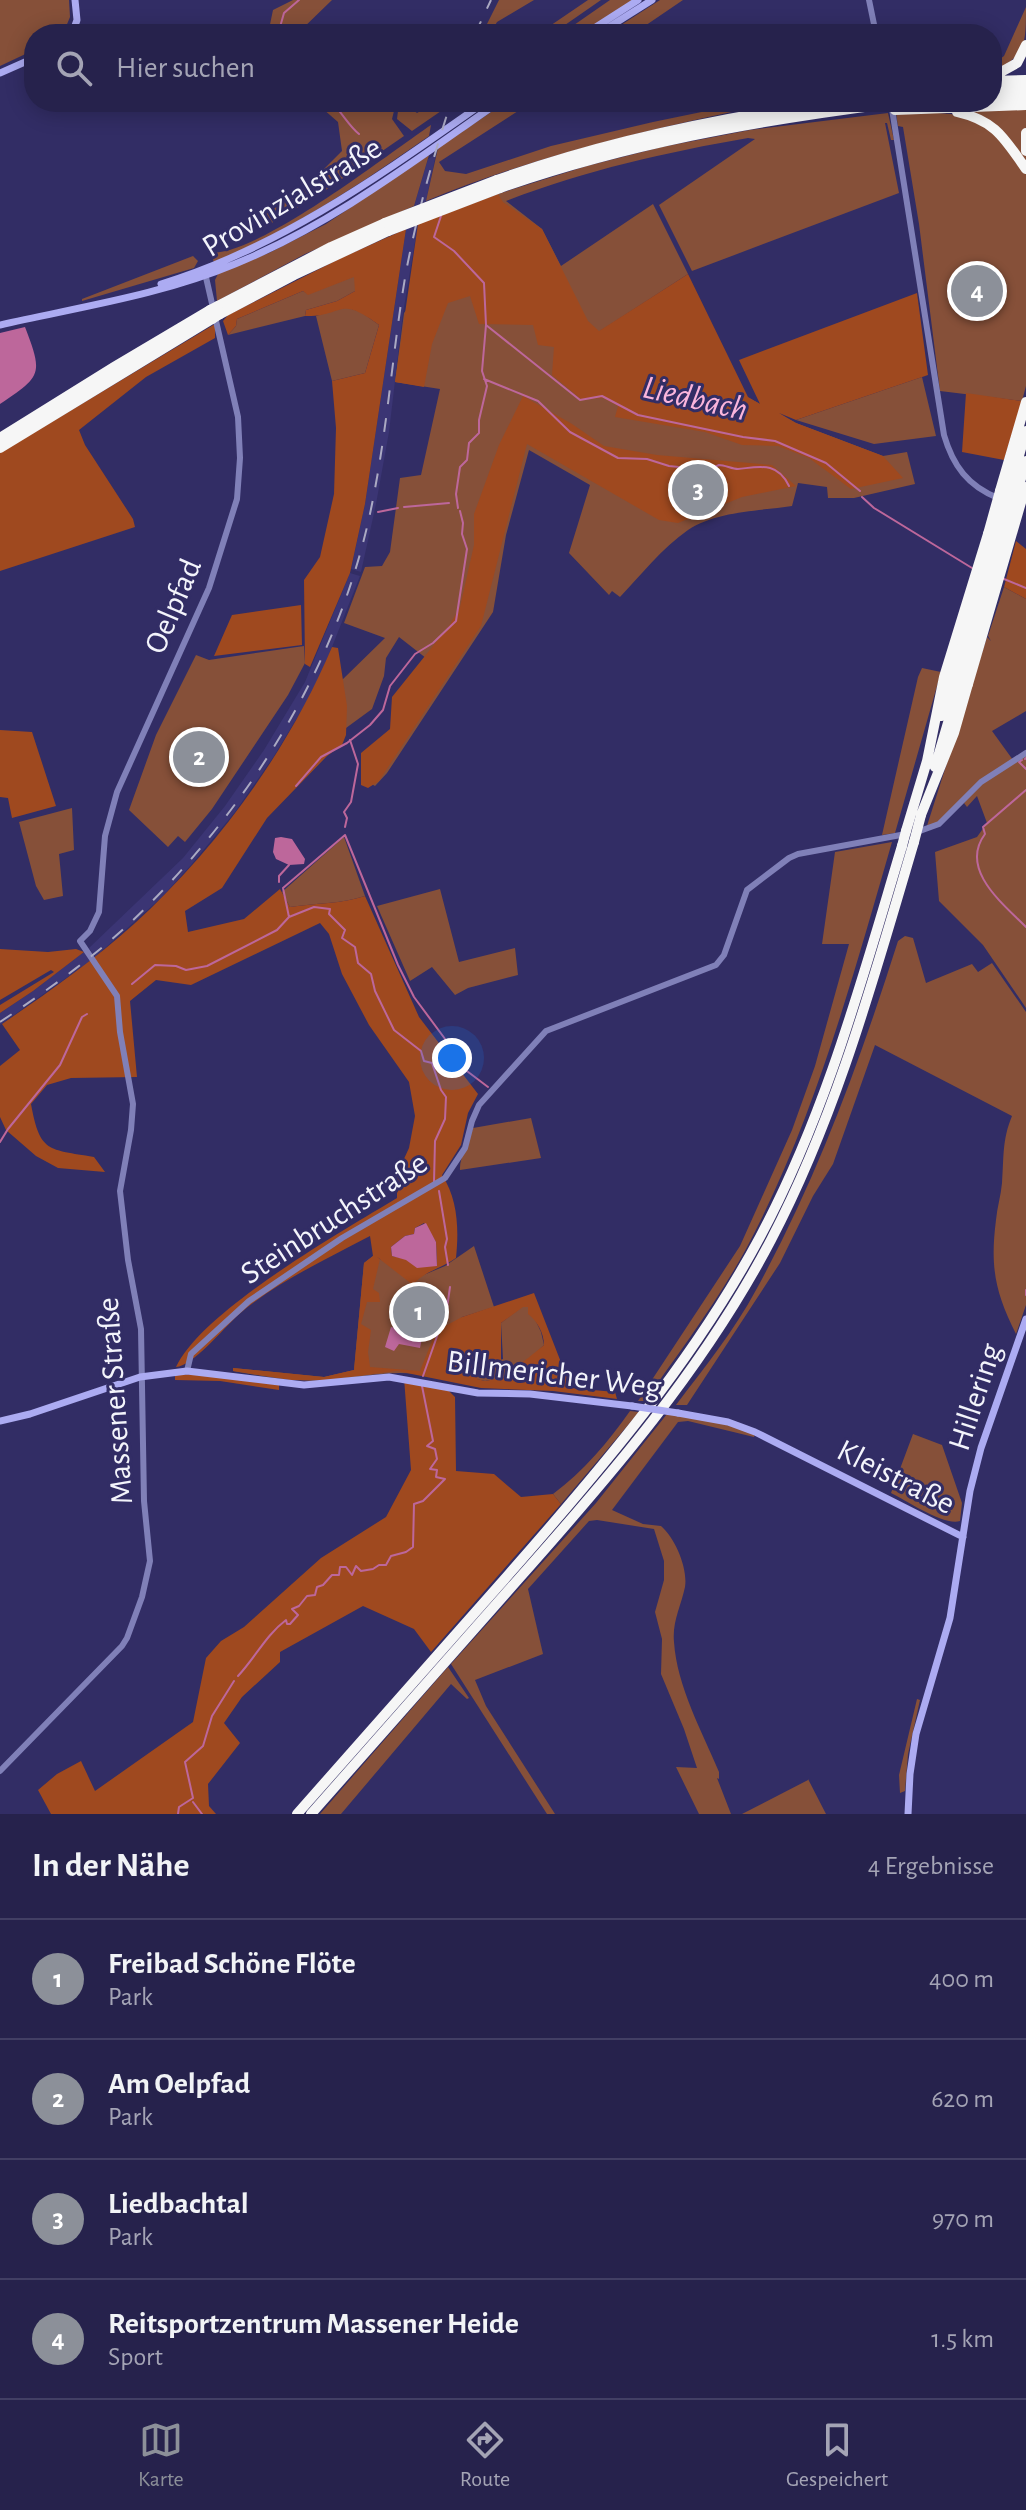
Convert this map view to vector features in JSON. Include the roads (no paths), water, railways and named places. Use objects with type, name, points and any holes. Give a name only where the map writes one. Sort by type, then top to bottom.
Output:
[{"type":"highway","points":[[1002,73],[1017,63],[1026,45]]},
{"type":"highway","points":[[1002,79],[1026,80]]},
{"type":"highway","points":[[1002,89],[1026,88]]},
{"type":"highway","points":[[1002,97],[1026,97]]},
{"type":"highway","points":[[1002,106],[1026,105]]},
{"type":"highway","points":[[0,438],[304,260],[499,184],[652,142],[804,112]]},
{"type":"highway","points":[[953,112],[971,115],[994,127],[1026,169]]},
{"type":"highway","points":[[1026,133],[1026,151]]},
{"type":"highway","points":[[0,448],[215,312]]},
{"type":"highway","points":[[1014,497],[1026,402]]},
{"type":"highway","points":[[311,1814],[593,1495],[685,1381],[713,1341],[771,1241],[824,1125],[858,1030],[914,842],[926,766],[1014,497],[1026,431]]},
{"type":"highway","points":[[297,1814],[586,1486],[642,1418],[702,1336],[761,1236],[814,1121],[849,1021],[902,846],[954,733],[956,680],[1026,461]]},
{"type":"highway","points":[[1014,497],[1026,487]]},
{"type":"main road","points":[[75,0],[76,24]]},
{"type":"main road","points":[[601,24],[638,0]]},
{"type":"main road","points":[[614,24],[652,0]]},
{"type":"main road","points":[[0,73],[24,62]]},
{"type":"main road","name":"Provinzialstraße","points":[[205,272],[334,205],[470,112]]},
{"type":"main road","name":"Provinzialstraße","points":[[205,272],[276,246],[328,218],[484,112]]},
{"type":"main road","points":[[0,325],[205,272]]},
{"type":"main road","name":"Hillering","points":[[963,1537],[981,1448],[1026,1319]]},
{"type":"main road","name":"Billmericher Weg","points":[[0,1421],[140,1377],[187,1371],[304,1385],[389,1377],[478,1393],[530,1394],[678,1413]]},
{"type":"main road","name":"Kleistraße","points":[[678,1413],[728,1422],[755,1432],[963,1537],[950,1618],[916,1734],[908,1814]]},
{"type":"street","points":[[869,0],[874,24]]},
{"type":"street","points":[[892,112],[940,418],[948,449],[957,468],[975,486],[989,494],[1014,497]]},
{"type":"street","name":"Oelpfad","points":[[80,941],[90,931],[99,912],[105,836],[117,792],[209,588],[237,499],[240,458],[238,417],[205,272]]},
{"type":"street","name":"Steinbruchstraße","points":[[187,1371],[191,1354],[249,1301],[342,1238],[426,1192],[445,1178],[465,1148],[476,1110],[546,1031],[716,965],[724,955],[747,890],[789,858],[932,829],[981,782],[1026,753]]},
{"type":"street","name":"Massener Straße","points":[[0,1771],[122,1646],[134,1622],[150,1561],[140,1326],[126,1249],[120,1191],[131,1130],[132,1092],[120,1032],[117,996],[80,941]]},
{"type":"waterway","points":[[281,24],[284,13],[299,0]]},
{"type":"waterway","points":[[340,112],[359,134]]},
{"type":"waterway","points":[[441,216],[434,237],[454,251],[484,283],[486,325],[482,371],[487,386],[479,433],[469,443],[467,460],[460,467],[456,494],[458,508]]},
{"type":"waterway","name":"Liedbach","points":[[486,325],[580,400],[602,396],[638,415],[775,441],[826,463],[860,491]]},
{"type":"waterway","points":[[484,379],[538,401],[570,432],[618,458],[647,459],[669,466],[708,470],[719,465],[738,469],[767,467],[779,473],[789,486]]},
{"type":"waterway","name":"Liedbach","points":[[862,497],[874,508],[972,568]]},
{"type":"waterway","points":[[404,507],[449,503]]},
{"type":"waterway","points":[[378,512],[398,508]]},
{"type":"waterway","points":[[296,786],[321,757],[347,743],[370,725],[383,710],[390,686],[415,654],[433,643],[456,621],[467,549],[460,511]]},
{"type":"waterway","name":"Liedbach","points":[[1004,579],[1026,588]]},
{"type":"waterway","points":[[345,827],[347,818],[344,812],[351,802],[358,764],[350,740]]},
{"type":"waterway","name":"Liedbach","points":[[1022,760],[1019,762],[1026,769]]},
{"type":"waterway","name":"Liedbach","points":[[1026,790],[983,827],[985,834],[978,847],[977,860],[987,885],[1026,927]]},
{"type":"waterway","points":[[434,1182],[435,1141],[445,1119],[446,1097],[432,1063],[424,1061],[421,1051],[394,1030],[375,991],[371,974],[358,963],[355,947],[342,938],[345,930],[329,914],[330,909],[314,907],[289,917],[283,888],[345,835],[414,997],[451,1047],[455,1062],[488,1087]]},
{"type":"waterway","points":[[279,882],[279,876],[289,865]]},
{"type":"waterway","points":[[132,984],[155,965],[186,970],[207,966],[277,930],[289,917]]},
{"type":"waterway","points":[[0,1142],[60,1065],[82,1017],[87,1014]]},
{"type":"waterway","points":[[439,1191],[448,1265]]},
{"type":"waterway","points":[[423,1376],[447,1308],[450,1287]]},
{"type":"waterway","name":"Liedbach","points":[[1026,1290],[1026,1295]]},
{"type":"waterway","points":[[238,1676],[279,1626],[286,1620],[290,1624],[298,1615],[292,1609],[307,1596],[315,1595],[317,1587],[332,1575],[339,1575],[340,1567],[346,1567],[352,1575],[356,1566],[361,1571],[386,1565],[391,1556],[413,1547],[414,1504],[423,1501],[445,1479],[436,1477],[437,1470],[430,1469],[437,1459],[435,1449],[427,1446],[433,1441],[422,1386]]},
{"type":"waterway","points":[[178,1814],[179,1807],[193,1798],[185,1762],[203,1746],[212,1716],[234,1681]]},
{"type":"waterway","points":[[193,1802],[202,1814]]},
{"type":"railway","points":[[480,24],[491,0]]},
{"type":"railway","points":[[0,1022],[99,950],[173,879],[214,832],[251,782],[314,675],[339,618],[359,559],[383,442],[406,272],[426,186],[448,112]]},
{"type":"place","name":"Reitsportzentrum Massener Heide","points":[[977,291]]},
{"type":"place","name":"Liedbachtal","points":[[698,490]]},
{"type":"place","name":"Am Oelpfad","points":[[199,757]]},
{"type":"place","name":"Freibad Schöne Flöte","points":[[419,1312]]}]
